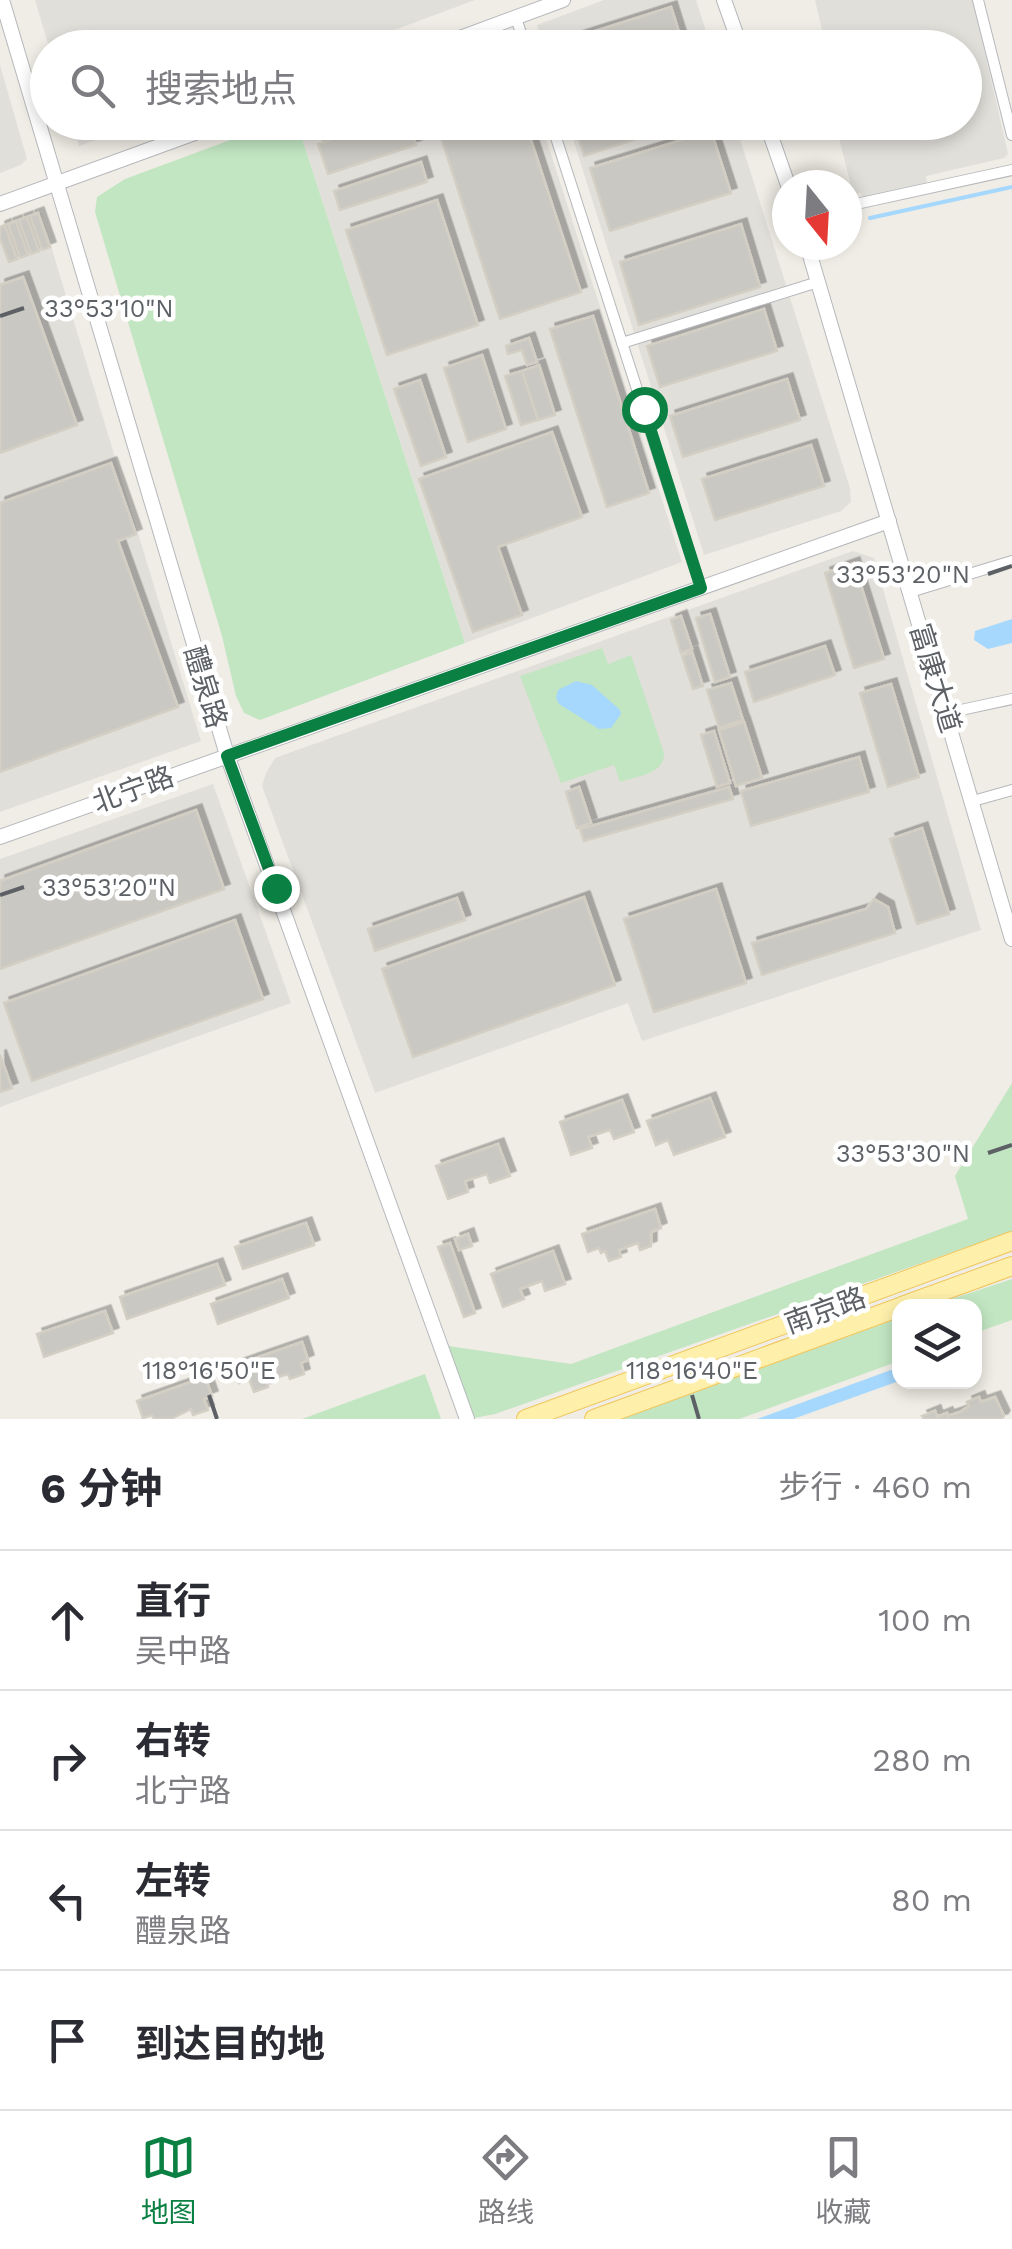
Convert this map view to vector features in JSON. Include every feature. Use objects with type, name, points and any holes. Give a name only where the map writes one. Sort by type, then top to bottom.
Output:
[{"type":"main road","name":"南京路","points":[[526,1419],[1012,1241]]},
{"type":"main road","name":"南京路","points":[[923,1299],[1012,1269]]},
{"type":"main road","name":"南京路","points":[[594,1419],[892,1310]]},
{"type":"street","name":"醴泉路","points":[[2,0],[30,97]]},
{"type":"street","points":[[483,30],[562,0]]},
{"type":"street","points":[[724,0],[735,30]]},
{"type":"street","points":[[978,0],[1012,135]]},
{"type":"street","points":[[516,18],[520,30]]},
{"type":"street","points":[[998,81],[1012,78]]},
{"type":"street","name":"醴泉路","points":[[42,140],[227,756],[468,1419]]},
{"type":"street","points":[[0,204],[176,140]]},
{"type":"street","points":[[556,140],[701,588]]},
{"type":"street","points":[[772,140],[783,170]]},
{"type":"street","points":[[862,203],[1012,170]]},
{"type":"street","name":"富康大道","points":[[811,260],[1012,939]]},
{"type":"street","points":[[622,343],[818,282]]},
{"type":"street","name":"北宁路","points":[[0,837],[889,521]]},
{"type":"street","points":[[910,592],[1012,562]]},
{"type":"street","points":[[946,713],[1012,699]]},
{"type":"street","points":[[973,801],[1012,790]]},
{"type":"shaded area","points":[[35,0],[475,0],[394,30],[44,30]]},
{"type":"shaded area","points":[[604,0],[696,0],[706,30],[539,30],[537,25]]},
{"type":"shaded area","points":[[815,0],[973,0],[980,30],[822,30]]},
{"type":"shaded area","points":[[982,40],[1008,154],[926,176],[927,185],[863,200],[862,170],[847,170],[840,140],[982,140]]},
{"type":"shaded area","points":[[0,65],[27,159],[0,173]]},
{"type":"shaded area","points":[[302,140],[546,140],[682,562],[465,643]]},
{"type":"shaded area","points":[[573,140],[740,140],[772,240],[772,260],[778,260],[850,488],[851,502],[841,511],[704,555]]},
{"type":"shaded area","points":[[41,213],[201,741],[0,812],[0,227]]},
{"type":"shaded area","points":[[853,551],[874,558],[981,930],[642,1041],[628,1003],[375,1093],[262,786],[275,758]]},
{"type":"shaded area","points":[[213,784],[291,1003],[0,1107],[0,859]]},
{"type":"green space","points":[[230,140],[302,140],[465,643],[260,720],[244,713],[95,212],[97,197],[125,179]]},
{"type":"green space","points":[[602,648],[608,664],[631,655],[663,760],[655,770],[620,782],[614,765],[561,783],[520,676]]},
{"type":"green space","points":[[1012,1083],[1012,1231],[495,1414],[474,1418],[448,1346],[571,1364],[968,1219],[955,1176]]},
{"type":"green space","points":[[1012,1279],[1012,1320],[982,1331],[982,1299],[952,1299]]},
{"type":"green space","points":[[892,1321],[892,1364],[739,1419],[622,1419]]},
{"type":"green space","points":[[425,1374],[441,1419],[302,1419]]},
{"type":"water","points":[[1012,619],[1012,643],[988,649],[974,640],[975,631]]},
{"type":"water","points":[[576,681],[592,685],[620,710],[611,728],[599,729],[559,704],[558,690]]},
{"type":"water","points":[[892,1370],[892,1384],[793,1419],[757,1419]]},
{"type":"building","points":[[671,7],[678,30],[598,30]]},
{"type":"building","points":[[330,140],[414,140],[416,145],[328,174],[318,144]]},
{"type":"building","points":[[442,140],[531,140],[581,292],[500,319]]},
{"type":"building","points":[[579,140],[633,140],[584,156]]},
{"type":"building","points":[[682,140],[714,140],[731,193],[610,231],[590,168]]},
{"type":"building","points":[[421,162],[427,182],[340,210],[334,191]]},
{"type":"building","points":[[437,200],[478,325],[387,355],[346,230]]},
{"type":"building","points":[[38,213],[50,247],[42,250],[30,216]]},
{"type":"building","points":[[27,217],[39,251],[31,254],[19,220]]},
{"type":"building","points":[[16,221],[28,255],[20,258],[8,224]]},
{"type":"building","points":[[741,224],[760,287],[639,325],[620,262]]},
{"type":"building","points":[[5,225],[17,259],[9,262],[0,238],[0,227]]},
{"type":"building","points":[[23,277],[77,425],[0,453],[0,285]]},
{"type":"building","points":[[764,309],[777,351],[660,387],[647,346]]},
{"type":"building","points":[[593,316],[649,493],[607,507],[550,329]]},
{"type":"building","points":[[529,338],[537,362],[527,365],[522,350],[508,354],[506,346]]},
{"type":"building","points":[[482,355],[506,429],[468,442],[444,368]]},
{"type":"building","points":[[539,365],[555,415],[538,420],[522,371]]},
{"type":"building","points":[[522,371],[538,420],[521,425],[505,376]]},
{"type":"building","points":[[787,379],[800,420],[683,457],[670,416]]},
{"type":"building","points":[[420,380],[446,457],[421,466],[394,389]]},
{"type":"building","points":[[552,432],[582,517],[498,547],[522,615],[473,632],[419,479]]},
{"type":"building","points":[[811,445],[824,486],[715,520],[702,479]]},
{"type":"building","points":[[111,463],[136,534],[118,541],[178,707],[0,772],[0,503]]},
{"type":"building","points":[[854,563],[884,659],[854,668],[825,573]]},
{"type":"building","points":[[710,614],[730,677],[715,682],[696,618]]},
{"type":"building","points":[[681,616],[692,649],[681,653],[671,620]]},
{"type":"building","points":[[825,646],[835,675],[754,702],[745,672]]},
{"type":"building","points":[[692,652],[703,686],[693,689],[682,656]]},
{"type":"building","points":[[731,683],[743,720],[719,728],[707,690]]},
{"type":"building","points":[[891,684],[919,777],[888,787],[860,693]]},
{"type":"building","points":[[744,722],[762,778],[736,786],[719,730]]},
{"type":"building","points":[[714,731],[730,783],[717,787],[701,735]]},
{"type":"building","points":[[859,757],[869,792],[751,826],[741,791]]},
{"type":"building","points":[[579,787],[591,823],[577,828],[566,792]]},
{"type":"building","points":[[729,787],[733,799],[584,841],[580,829]]},
{"type":"building","points":[[196,810],[224,889],[0,969],[0,881]]},
{"type":"building","points":[[922,828],[949,914],[917,924],[890,839]]},
{"type":"building","points":[[716,889],[746,983],[654,1012],[624,919]]},
{"type":"building","points":[[584,897],[615,985],[413,1057],[382,969]]},
{"type":"building","points":[[457,898],[465,920],[375,951],[368,929]]},
{"type":"building","points":[[874,899],[888,907],[895,933],[762,975],[752,943],[866,909]]},
{"type":"building","points":[[235,920],[263,999],[32,1081],[4,1003]]},
{"type":"building","points":[[0,1055],[12,1088],[0,1092]]},
{"type":"building","points":[[710,1098],[725,1137],[674,1155],[668,1140],[656,1145],[647,1121]]},
{"type":"building","points":[[622,1100],[634,1132],[614,1139],[610,1130],[588,1137],[592,1148],[571,1155],[560,1122]]},
{"type":"building","points":[[498,1144],[510,1176],[490,1183],[487,1174],[465,1181],[468,1192],[448,1199],[436,1166]]},
{"type":"building","points":[[655,1209],[661,1228],[651,1232],[651,1246],[640,1250],[638,1243],[619,1250],[621,1257],[609,1261],[599,1248],[588,1252],[582,1234]]},
{"type":"building","points":[[306,1223],[314,1245],[243,1269],[235,1247]]},
{"type":"building","points":[[468,1234],[472,1246],[459,1250],[455,1239]]},
{"type":"building","points":[[450,1243],[475,1313],[464,1317],[438,1247]]},
{"type":"building","points":[[553,1251],[565,1284],[545,1291],[542,1281],[520,1289],[524,1299],[503,1307],[491,1274]]},
{"type":"building","points":[[217,1264],[225,1285],[127,1319],[120,1297]]},
{"type":"building","points":[[282,1279],[289,1298],[218,1324],[211,1304]]},
{"type":"building","points":[[105,1311],[113,1333],[44,1357],[37,1334]]},
{"type":"building","points":[[302,1342],[308,1360],[301,1363],[304,1374],[266,1381],[268,1387],[254,1392],[249,1379],[239,1383],[233,1366]]},
{"type":"building","points":[[205,1377],[212,1396],[204,1399],[208,1410],[193,1415],[191,1409],[171,1419],[154,1419],[152,1415],[143,1418],[137,1401]]},
{"type":"building","points":[[979,1397],[981,1402],[995,1397],[1002,1419],[924,1419],[922,1416],[935,1411],[937,1417],[960,1412],[969,1406],[967,1402]]},
{"type":"waterway","points":[[870,218],[1012,187]]},
{"type":"route","points":[[276,888],[227,756],[701,588],[644,409]]}]
